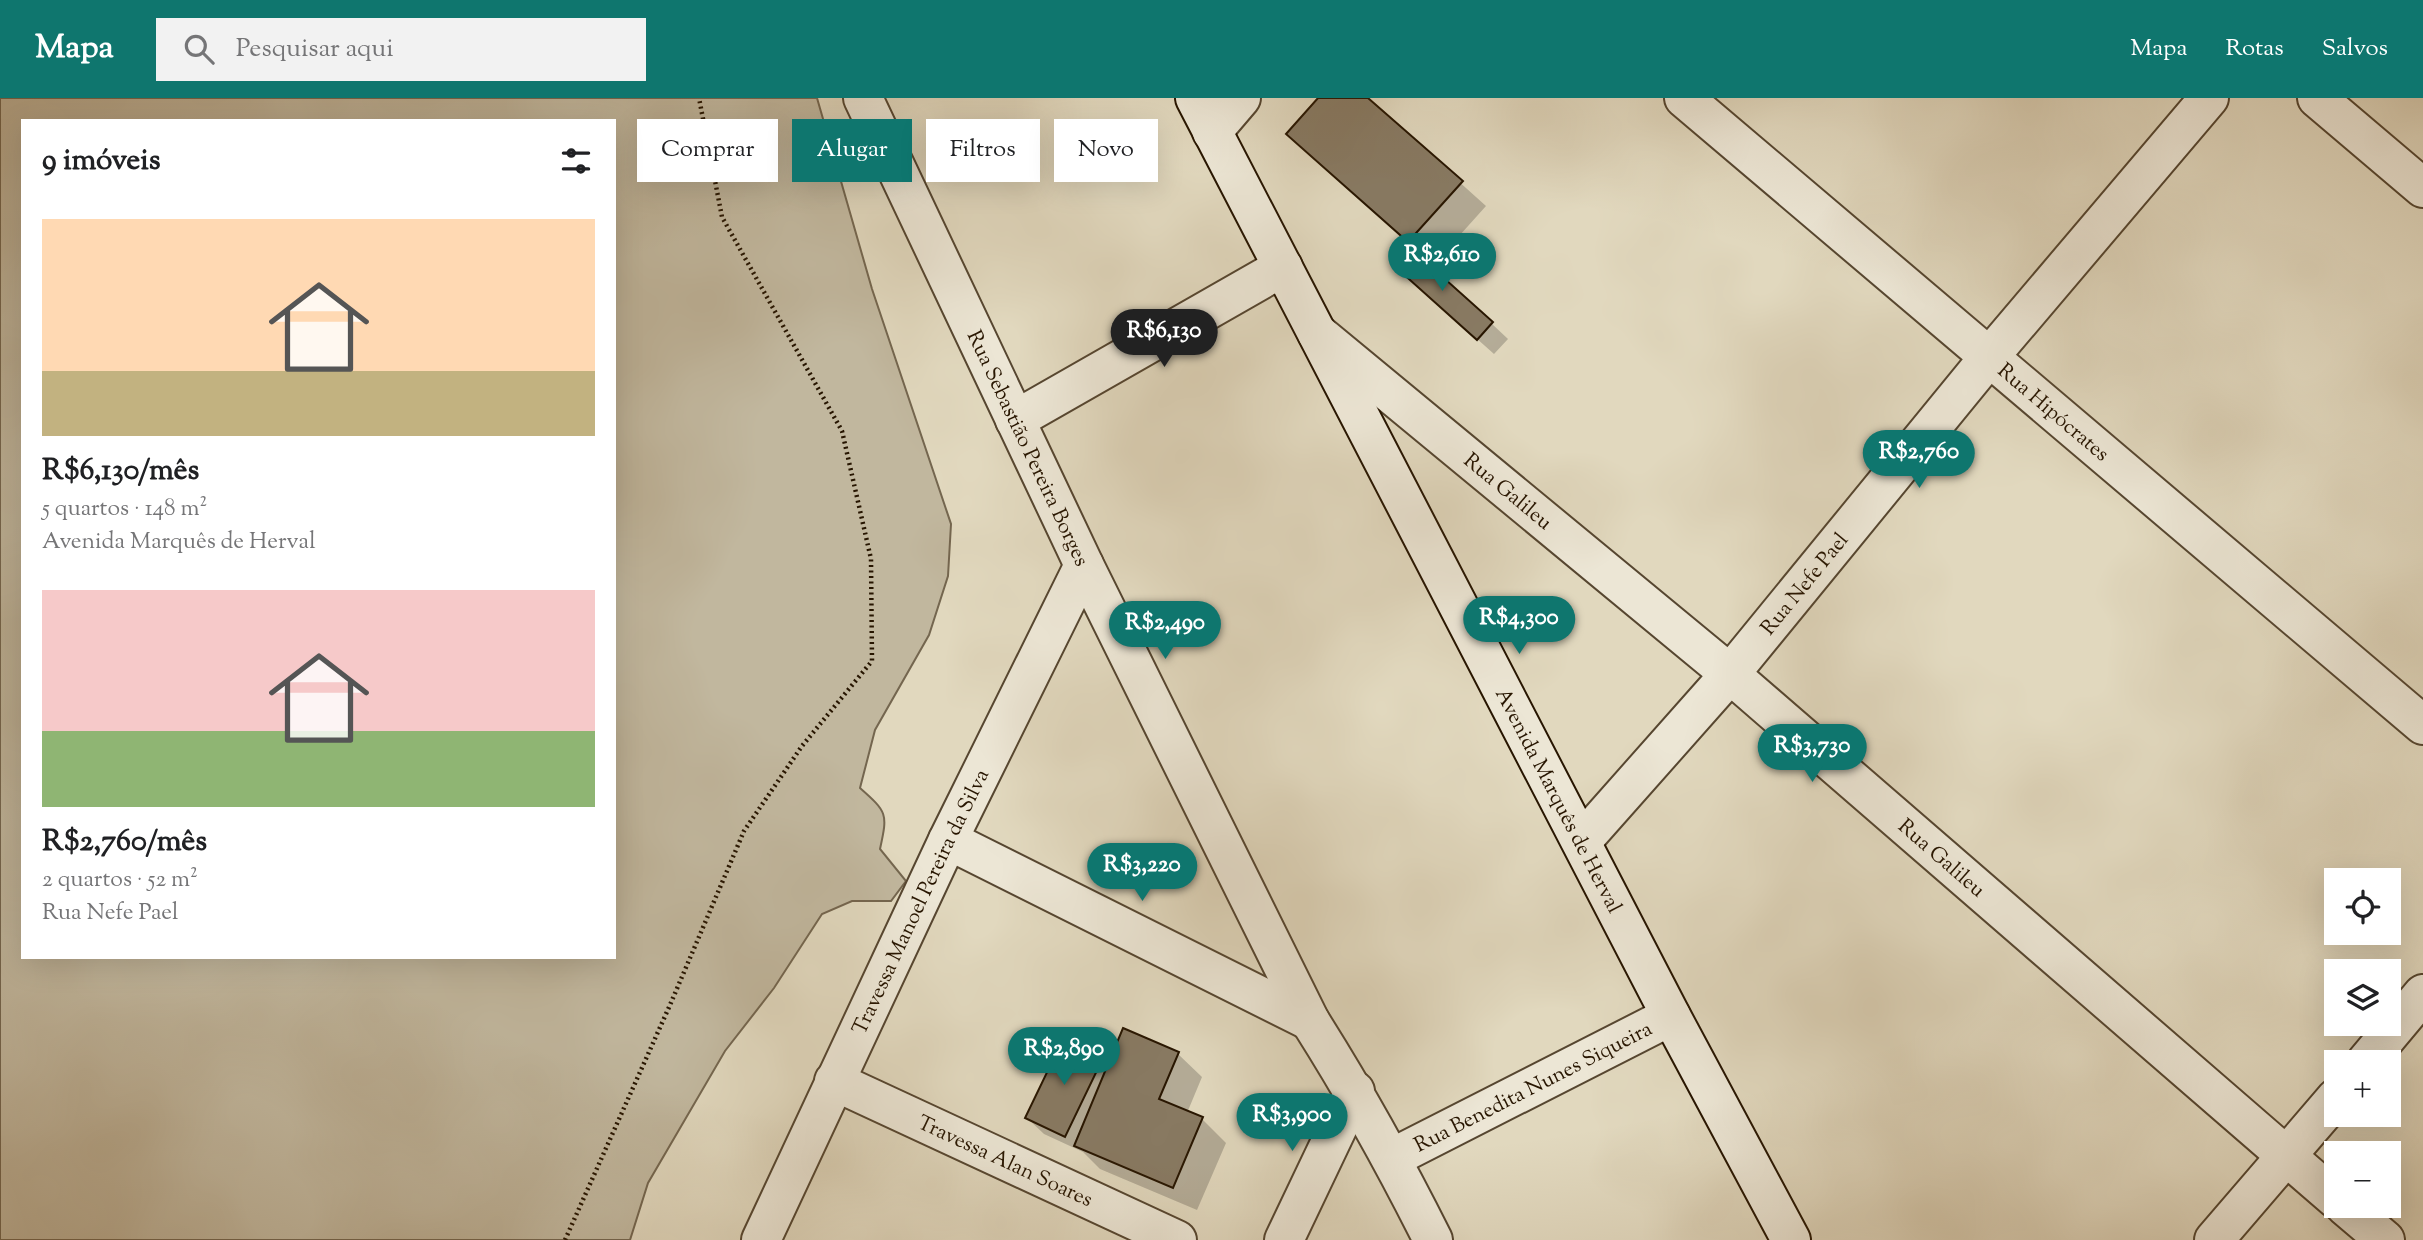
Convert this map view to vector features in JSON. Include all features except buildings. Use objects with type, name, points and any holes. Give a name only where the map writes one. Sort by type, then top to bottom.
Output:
[{"type":"street","name":"Rua Sebastião Pereira Borges","points":[[863,98],[1084,565],[1310,1021],[1392,1158],[1433,1240]]},
{"type":"street","name":"Avenida Marquês de Herval","points":[[1195,98],[1671,1016],[1791,1240]]},
{"type":"street","points":[[1212,131],[1241,98]]},
{"type":"street","name":"Rua Hipócrates","points":[[1684,98],[2423,725]]},
{"type":"street","name":"Rua Nefe Pael","points":[[1582,841],[1730,674],[1990,356],[2209,98]]},
{"type":"street","points":[[2317,98],[2423,188]]},
{"type":"street","points":[[1015,420],[1283,267]]},
{"type":"street","name":"Rua Galileu","points":[[1317,333],[1730,674],[2324,1189]]},
{"type":"street","name":"Travessa Manoel Pereira da Silva","points":[[761,1240],[948,840],[1084,565]]},
{"type":"street","points":[[948,840],[1310,1021]]},
{"type":"street","points":[[2376,1050],[2423,993]]},
{"type":"street","name":"Rua Benedita Nunes Siqueira","points":[[1392,1158],[1671,1016]]},
{"type":"street","name":"Travessa Alan Soares","points":[[834,1081],[1177,1240]]},
{"type":"street","points":[[1284,1240],[1354,1091]]},
{"type":"street","points":[[2214,1240],[2324,1112]]},
{"type":"street","points":[[2359,1218],[2385,1240]]},
{"type":"path","points":[[565,1240],[744,831],[802,746],[872,661],[871,559],[842,431],[722,217],[699,98]]},
{"type":"shaded area","points":[[0,98],[817,98],[823,119],[792,119],[792,182],[841,182],[872,289],[951,524],[948,576],[929,635],[875,730],[860,788],[883,814],[884,828],[880,849],[906,881],[891,901],[852,901],[822,914],[774,988],[725,1051],[648,1183],[630,1240],[0,1240]]}]
